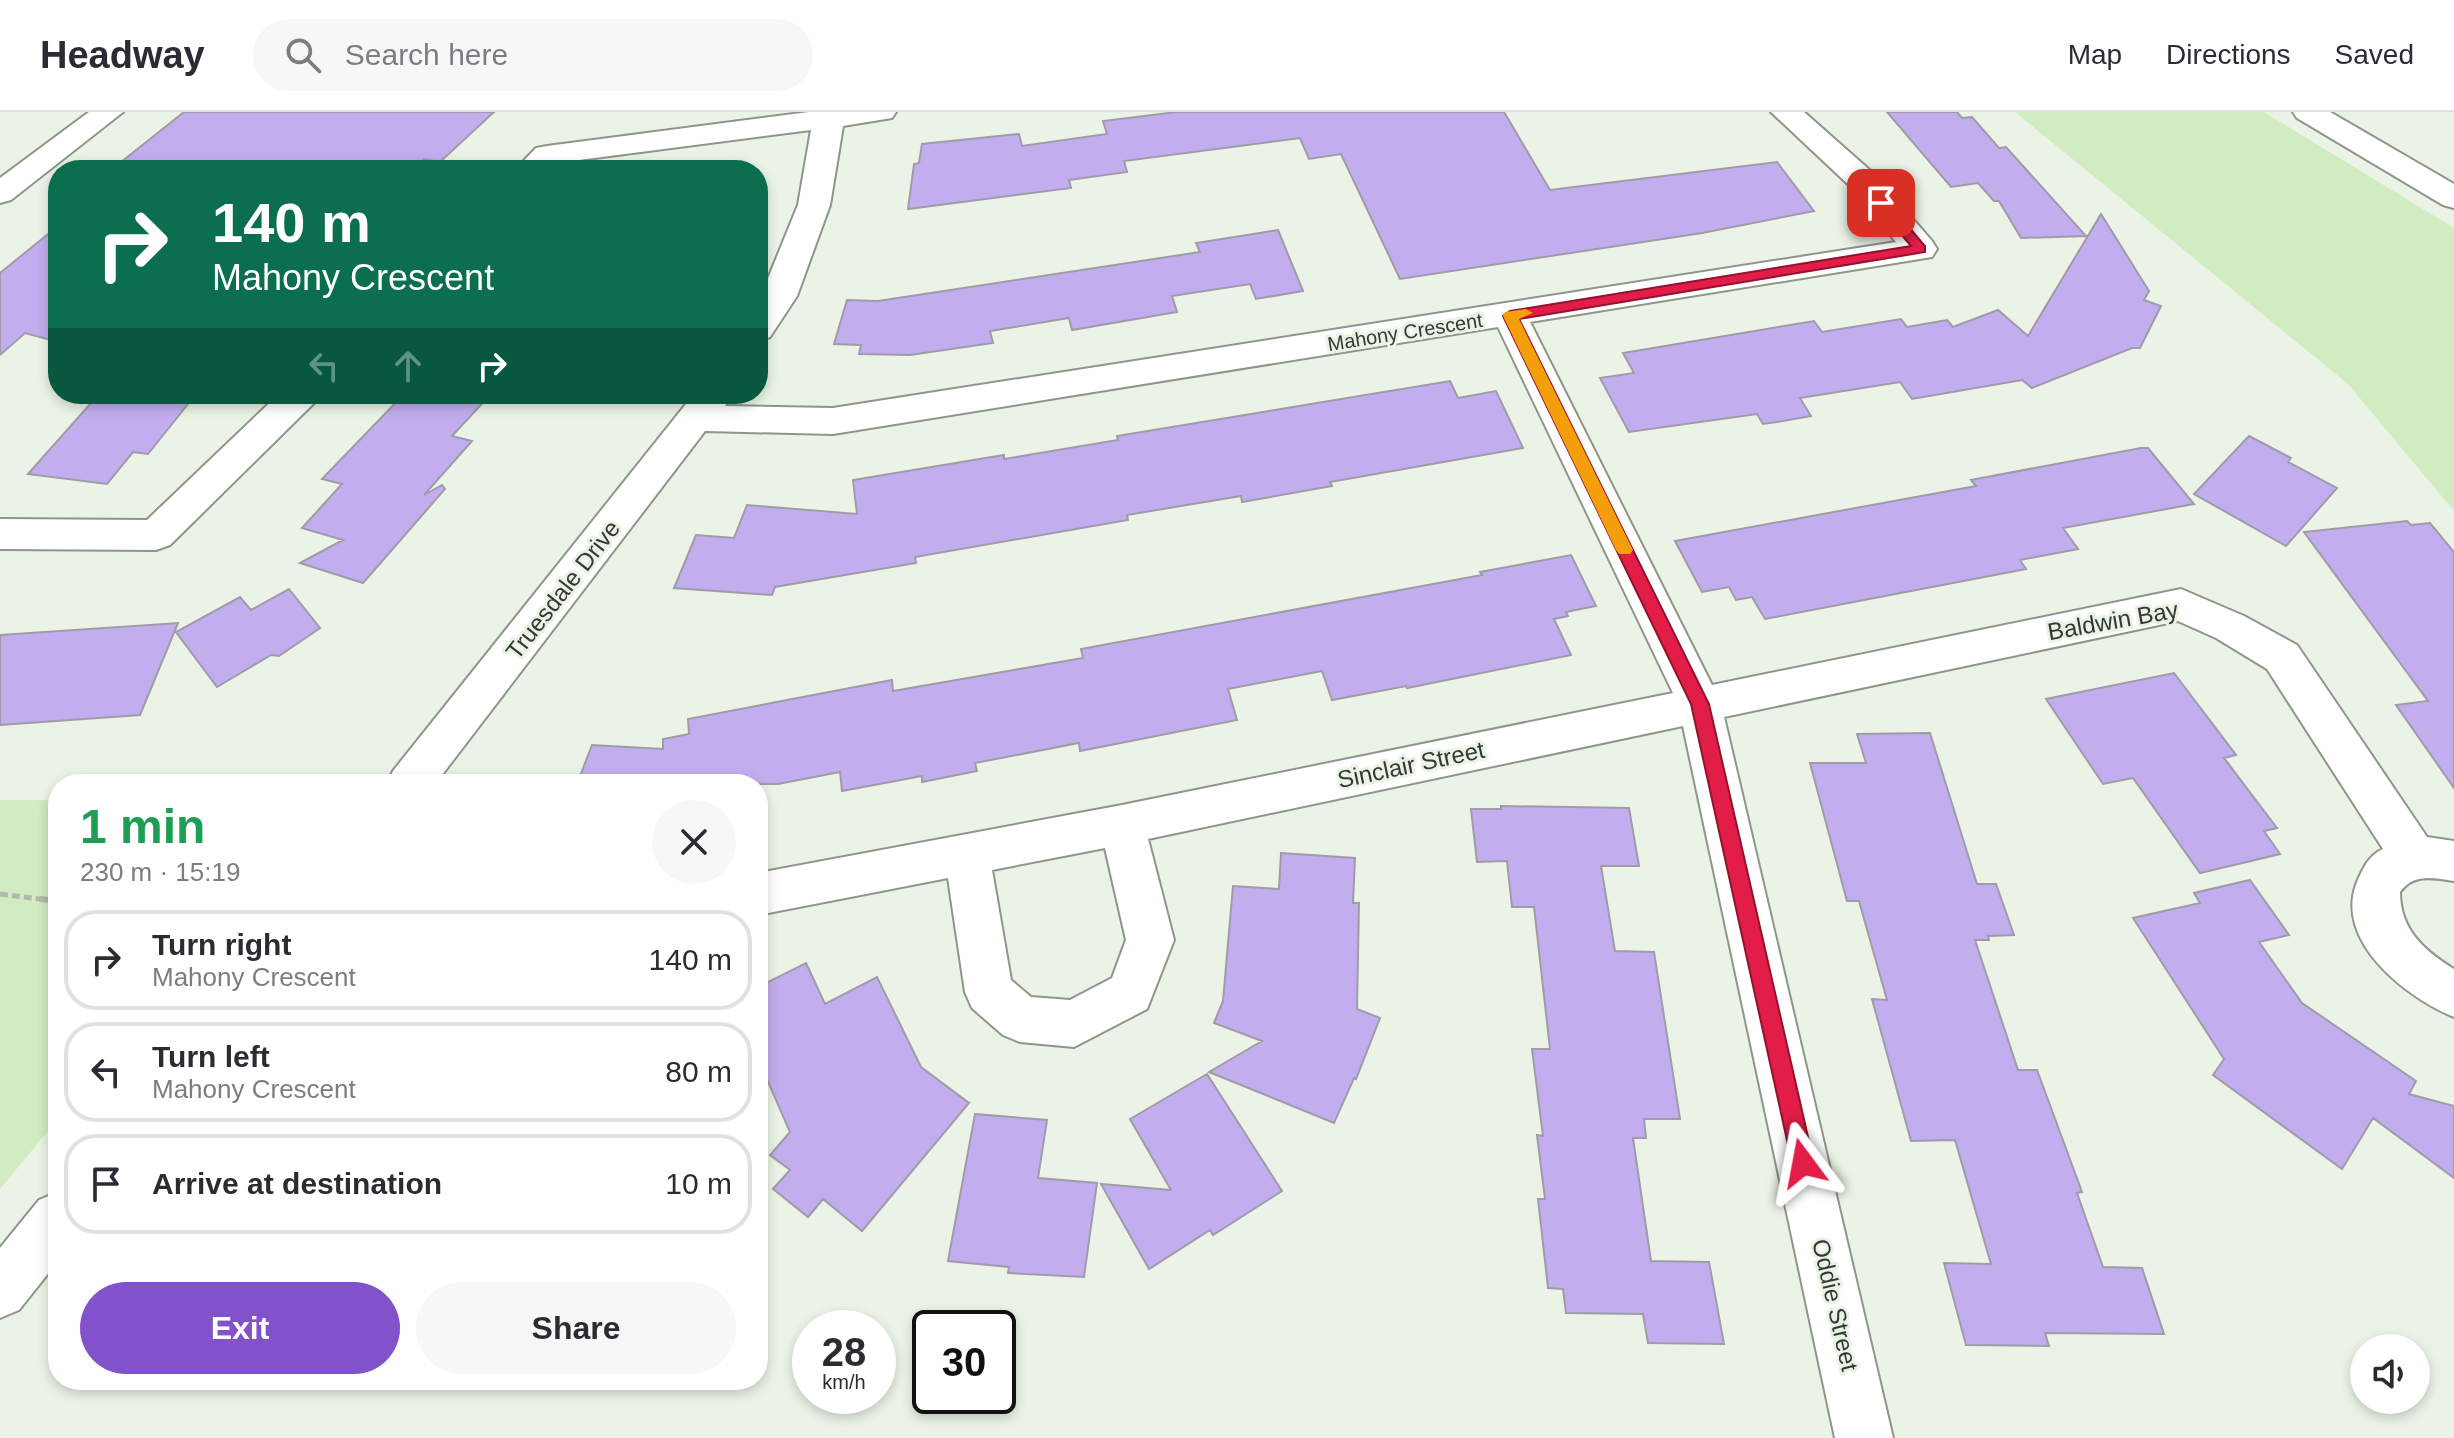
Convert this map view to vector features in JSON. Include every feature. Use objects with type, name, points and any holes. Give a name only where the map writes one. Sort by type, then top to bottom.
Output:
[{"type":"main road","points":[[0,193],[108,112]]},
{"type":"main road","points":[[542,160],[547,155],[830,115],[881,112]]},
{"type":"main road","name":"Mahony Crescent","points":[[706,406],[833,421],[1920,249],[1862,180],[1786,112]]},
{"type":"main road","points":[[2308,112],[2454,198]]},
{"type":"main road","points":[[768,314],[780,296],[814,205],[830,115]]},
{"type":"main road","name":"Oddie Street","points":[[1510,316],[1700,704],[1864,1438]]},
{"type":"main road","points":[[0,534],[156,535],[291,404]]},
{"type":"main road","name":"Truesdale Drive","points":[[417,774],[706,406]]},
{"type":"main road","name":"Baldwin Bay","points":[[1700,704],[2181,605],[2230,627],[2282,657],[2434,859],[2392,865],[2377,880],[2374,901],[2380,926],[2397,952],[2421,975],[2454,994]]},
{"type":"main road","name":"Sinclair Street","points":[[768,892],[1122,825],[1700,704]]},
{"type":"main road","points":[[967,856],[989,992],[1020,1019],[1074,1024],[1130,993],[1150,940],[1122,825]]},
{"type":"main road","points":[[0,1291],[48,1231]]},
{"type":"path","points":[[0,894],[48,900]]},
{"type":"green space","points":[[2015,112],[2264,112],[2454,228],[2454,511],[2348,384]]},
{"type":"green space","points":[[0,800],[48,800],[48,1131],[0,1189]]},
{"type":"building","points":[[184,112],[494,112],[442,160],[124,160]]},
{"type":"building","points":[[1177,112],[1504,112],[1550,190],[1777,162],[1814,211],[1702,233],[1400,279],[1341,154],[1309,159],[1300,138],[1124,161],[1127,172],[1069,180],[1071,188],[908,209],[914,164],[919,163],[922,144],[1019,134],[1022,146],[1107,134],[1103,121]]},
{"type":"building","points":[[1887,112],[1957,112],[1962,118],[1972,117],[1999,148],[2006,147],[2086,236],[2021,238],[1999,201],[1994,201],[1978,183],[1951,187]]},
{"type":"building","points":[[2101,214],[2149,291],[2144,300],[2161,306],[2140,348],[2132,348],[2032,388],[2022,380],[1912,399],[1900,382],[1800,398],[1811,416],[1763,424],[1757,414],[1629,432],[1600,378],[1634,373],[1623,353],[1814,321],[1822,332],[1901,319],[1907,327],[1947,320],[1953,327],[1998,310],[2028,336]]},
{"type":"building","points":[[1278,230],[1303,291],[1256,299],[1250,284],[1172,296],[1177,312],[1072,330],[1069,318],[990,331],[993,343],[910,355],[859,354],[861,345],[834,344],[847,300],[878,301],[1200,252],[1196,243]]},
{"type":"building","points":[[48,234],[48,339],[25,333],[0,355],[0,273]]},
{"type":"building","points":[[1450,381],[1458,398],[1496,391],[1523,448],[1330,482],[1332,486],[1242,502],[1241,496],[1127,515],[1128,520],[915,557],[916,563],[775,587],[772,595],[674,588],[696,535],[734,538],[747,505],[857,514],[853,480],[1004,455],[1004,459],[1118,440],[1117,436]]},
{"type":"building","points":[[90,404],[188,404],[148,454],[133,452],[107,484],[28,474]]},
{"type":"building","points":[[394,404],[482,404],[452,436],[472,441],[424,495],[442,485],[445,489],[363,583],[300,563],[343,540],[302,528],[342,484],[322,479]]},
{"type":"building","points":[[2249,436],[2291,458],[2288,462],[2337,488],[2286,546],[2194,494]]},
{"type":"building","points":[[2148,448],[2194,504],[2063,528],[2078,549],[2020,560],[2026,569],[1765,619],[1752,597],[1736,600],[1729,587],[1702,592],[1675,541],[1976,486],[1971,480]]},
{"type":"building","points":[[2407,521],[2411,525],[2430,523],[2454,552],[2454,788],[2396,705],[2428,701],[2304,532]]},
{"type":"building","points":[[1571,555],[1596,606],[1566,612],[1568,616],[1554,619],[1571,655],[1332,700],[1322,671],[1228,689],[1237,720],[1080,751],[1079,743],[975,763],[977,771],[922,782],[922,776],[842,791],[840,772],[778,784],[768,784],[768,774],[581,774],[592,745],[663,749],[663,739],[689,734],[688,719],[892,680],[893,691],[1083,658],[1081,649],[1482,575],[1480,572]]},
{"type":"building","points":[[289,589],[320,628],[279,656],[271,655],[217,687],[176,632],[240,597],[251,610]]},
{"type":"building","points":[[178,623],[140,715],[0,725],[0,635]]},
{"type":"building","points":[[2174,673],[2236,755],[2224,758],[2277,828],[2264,831],[2280,854],[2200,873],[2133,778],[2103,784],[2046,699]]},
{"type":"building","points":[[1930,733],[1977,884],[1996,884],[2014,935],[1975,940],[2018,1070],[2037,1070],[2082,1192],[2077,1193],[2103,1267],[2142,1268],[2164,1334],[2045,1333],[2049,1346],[1966,1345],[1944,1263],[1991,1264],[1955,1140],[1911,1141],[1872,999],[1887,1000],[1859,901],[1847,901],[1810,763],[1866,763],[1857,734]]},
{"type":"building","points":[[1501,806],[1629,808],[1639,866],[1601,866],[1615,951],[1654,952],[1680,1119],[1644,1119],[1646,1138],[1633,1138],[1651,1261],[1709,1262],[1724,1344],[1648,1343],[1643,1314],[1566,1313],[1563,1289],[1548,1288],[1538,1199],[1545,1199],[1537,1135],[1543,1136],[1532,1049],[1550,1049],[1534,907],[1512,907],[1507,861],[1477,862],[1471,809],[1501,809]]},
{"type":"building","points":[[1281,853],[1355,858],[1353,903],[1359,903],[1357,1009],[1380,1018],[1356,1079],[1334,1123],[1209,1072],[1262,1041],[1214,1023],[1223,1001],[1233,886],[1279,889]]},
{"type":"building","points":[[2250,880],[2289,935],[2259,942],[2302,1003],[2416,1081],[2409,1094],[2454,1106],[2454,1178],[2373,1118],[2342,1169],[2213,1075],[2224,1059],[2133,918],[2200,903],[2194,893]]},
{"type":"building","points":[[806,963],[825,1004],[877,977],[921,1067],[969,1103],[862,1231],[823,1199],[808,1217],[773,1189],[790,1170],[770,1155],[790,1132],[768,1082],[768,982]]},
{"type":"building","points":[[1207,1074],[1282,1191],[1213,1235],[1210,1230],[1149,1269],[1101,1184],[1171,1190],[1130,1119]]},
{"type":"building","points":[[975,1114],[1047,1120],[1038,1178],[1097,1183],[1084,1277],[1008,1273],[1009,1267],[948,1261]]},
{"type":"slow traffic","points":[[1526,313],[1510,316],[1624,550]]},
{"type":"route","points":[[1803,1163],[1700,704],[1510,316],[1920,249],[1881,203]]}]
